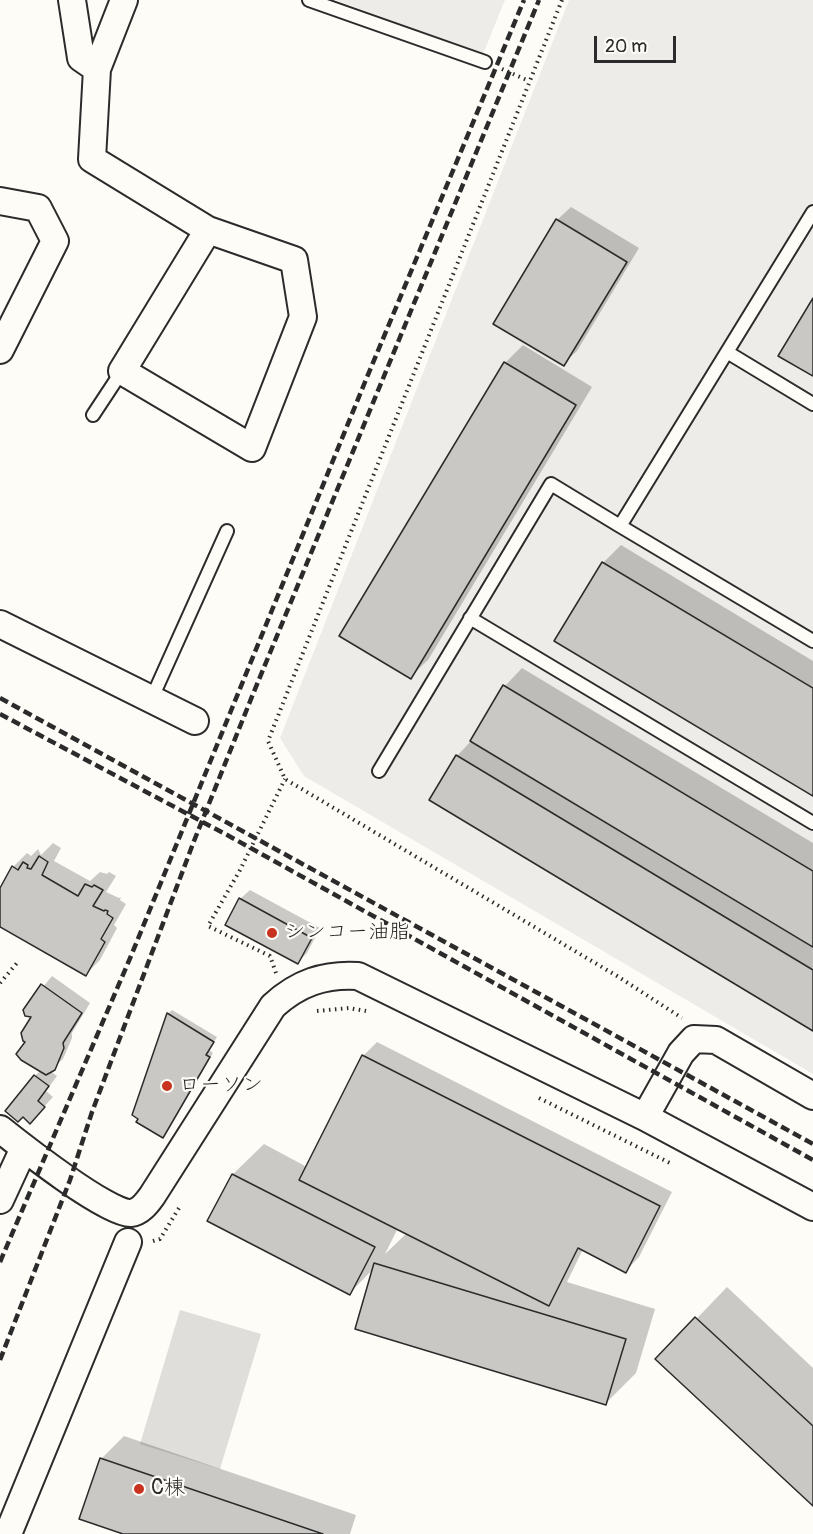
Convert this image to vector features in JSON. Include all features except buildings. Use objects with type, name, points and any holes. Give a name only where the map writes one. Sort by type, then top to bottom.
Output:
[{"type":"street","points":[[72,0],[81,58],[97,69]]},
{"type":"street","points":[[124,0],[97,69],[92,159],[208,230],[294,260],[303,317],[252,448],[122,371],[208,230]]},
{"type":"street","points":[[0,201],[38,208],[56,241],[0,350]]},
{"type":"street","points":[[0,624],[195,721]]},
{"type":"street","points":[[0,1129],[44,1163],[117,1210],[135,1213],[152,1196],[273,1006],[287,993],[317,980],[331,976],[358,976],[645,1117],[813,1207]]},
{"type":"street","points":[[645,1117],[688,1043],[694,1039],[716,1040],[813,1096]]},
{"type":"street","points":[[0,1200],[24,1148]]},
{"type":"street","points":[[8,1534],[126,1247]]},
{"type":"lane","points":[[309,0],[485,62]]},
{"type":"lane","points":[[620,526],[813,212]]},
{"type":"lane","points":[[727,352],[813,404]]},
{"type":"lane","points":[[93,415],[122,371]]},
{"type":"lane","points":[[379,771],[551,484],[813,641]]},
{"type":"lane","points":[[151,700],[227,531]]},
{"type":"lane","points":[[470,618],[813,823]]},
{"type":"path","points":[[562,0],[268,741],[285,779],[616,976],[716,1040]]},
{"type":"path","points":[[485,62],[529,81]]},
{"type":"path","points":[[277,976],[270,956],[208,926],[240,870],[285,779]]},
{"type":"path","points":[[0,983],[17,963]]},
{"type":"path","points":[[310,1013],[319,1010],[349,1008],[370,1012]]},
{"type":"path","points":[[539,1097],[676,1167]]},
{"type":"path","points":[[126,1247],[160,1239],[185,1199]]},
{"type":"shaded area","points":[[336,0],[505,0],[483,54]]},
{"type":"shaded area","points":[[569,0],[813,0],[813,1074],[304,776],[280,738]]},
{"type":"shaded area","points":[[180,1310],[261,1334],[220,1469],[140,1444]]},
{"type":"railway","points":[[0,1262],[131,956],[365,382],[524,0]]},
{"type":"railway","points":[[0,1360],[70,1180],[92,1112],[194,841],[539,0]]},
{"type":"railway","points":[[0,698],[813,1144]]},
{"type":"railway","points":[[0,714],[229,836],[813,1160]]},
{"type":"place","name":"シンコー油脂","points":[[272,933]]},
{"type":"place","name":"ローソン","points":[[167,1086]]},
{"type":"place","name":"C棟","points":[[139,1489]]}]
